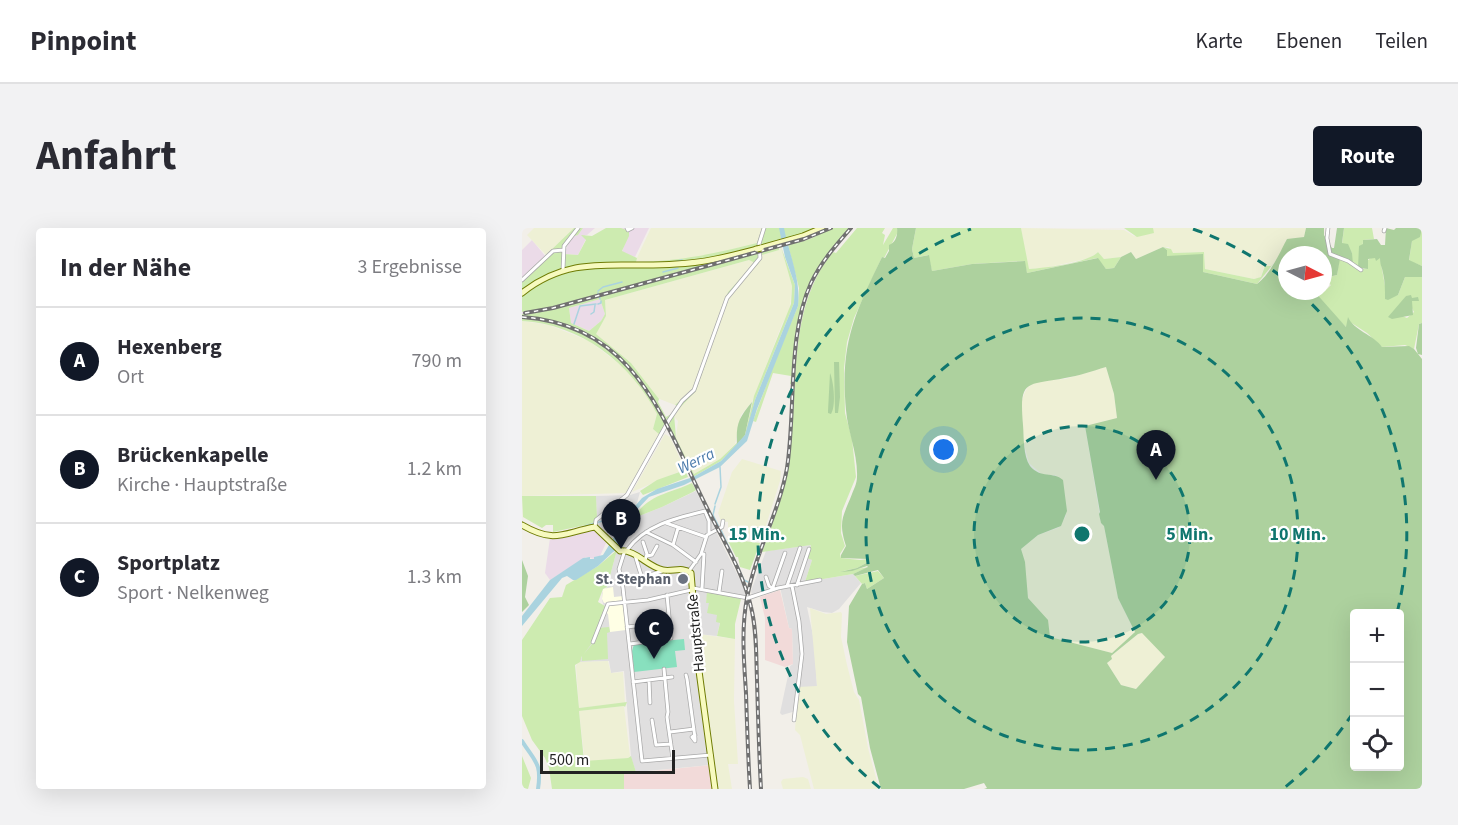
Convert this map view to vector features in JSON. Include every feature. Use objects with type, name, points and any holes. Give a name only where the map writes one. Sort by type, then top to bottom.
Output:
[{"type":"main road","points":[[522,293],[539,280],[571,267],[678,264],[725,257],[793,239],[822,228]]},
{"type":"main road","points":[[522,525],[550,537],[596,525],[608,541],[635,555],[647,555],[662,570],[689,571]]},
{"type":"main road","name":"Hauptstraße","points":[[689,571],[692,577],[696,645],[715,789]]},
{"type":"street","points":[[563,270],[563,250],[568,239],[578,228]]},
{"type":"street","points":[[627,228],[628,230],[632,228]]},
{"type":"street","points":[[596,525],[629,492],[669,420],[682,401],[694,390],[727,298],[760,258],[759,248],[764,228]]},
{"type":"street","points":[[1328,228],[1330,254],[1348,261],[1361,270]]},
{"type":"street","points":[[522,280],[553,251],[563,250]]},
{"type":"street","points":[[562,260],[565,265],[571,267]]},
{"type":"street","points":[[689,571],[701,554],[708,535],[709,521],[705,511],[666,522],[635,539],[624,550],[619,569],[625,602],[642,761],[711,755]]},
{"type":"street","points":[[666,522],[678,528],[708,535],[722,527],[723,521]]},
{"type":"street","points":[[673,545],[678,528]]},
{"type":"street","points":[[646,532],[673,545],[696,561]]},
{"type":"street","points":[[643,542],[647,555],[652,555],[657,546]]},
{"type":"street","points":[[794,720],[802,654],[799,621],[789,586],[800,548]]},
{"type":"street","points":[[797,585],[808,549]]},
{"type":"street","points":[[772,589],[785,553]]},
{"type":"street","points":[[701,554],[704,554],[702,588]]},
{"type":"street","points":[[635,555],[642,578]]},
{"type":"street","points":[[625,576],[633,580],[659,573],[662,570]]},
{"type":"street","points":[[719,592],[722,571]]},
{"type":"street","points":[[766,577],[772,589]]},
{"type":"street","points":[[593,642],[606,606],[610,603],[648,600],[702,588],[750,598],[772,589],[820,580]]},
{"type":"street","points":[[629,644],[671,637],[667,595]]},
{"type":"street","points":[[627,627],[670,622]]},
{"type":"street","points":[[664,669],[667,718],[673,759]]},
{"type":"street","points":[[686,675],[695,735]]},
{"type":"street","points":[[633,682],[672,677]]},
{"type":"street","points":[[649,680],[650,703]]},
{"type":"street","points":[[652,720],[656,745],[672,744]]},
{"type":"street","points":[[670,732],[694,729]]},
{"type":"shaded area","points":[[534,228],[574,228],[546,255],[527,235]]},
{"type":"shaded area","points":[[583,228],[595,228],[585,235],[586,239],[578,255],[564,254],[571,237],[578,235]]},
{"type":"shaded area","points":[[621,228],[649,228],[635,257],[622,252],[629,231]]},
{"type":"shaded area","points":[[651,228],[762,228],[757,243],[706,256],[665,262],[635,262]]},
{"type":"shaded area","points":[[833,228],[803,241],[588,300],[522,314],[522,312],[556,306],[713,264],[802,239]]},
{"type":"shaded area","points":[[849,228],[853,228],[820,269],[805,304],[799,334],[788,470],[748,597],[745,597],[778,500],[786,466],[798,329],[803,302],[821,263]]},
{"type":"shaded area","points":[[1021,228],[1124,230],[1134,236],[1153,233],[1153,228],[1306,228],[1304,237],[1286,240],[1284,246],[1278,246],[1278,258],[1271,266],[1264,267],[1261,277],[1254,279],[1205,269],[1204,252],[1172,253],[1169,247],[1163,247],[1136,259],[1131,252],[1121,257],[1104,259],[1098,252],[1090,258],[1045,268],[1028,269]]},
{"type":"shaded area","points":[[532,240],[546,257],[522,278],[522,250]]},
{"type":"shaded area","points":[[781,247],[792,286],[789,312],[782,324],[752,402],[741,415],[735,444],[720,459],[694,474],[676,438],[678,421],[674,414],[696,391],[729,296],[761,260],[762,255],[779,250]]},
{"type":"shaded area","points":[[749,260],[754,264],[728,292],[693,389],[675,405],[657,398],[631,363],[595,334],[606,316],[605,300]]},
{"type":"shaded area","points":[[600,299],[605,314],[601,321],[589,331],[571,323],[569,308]]},
{"type":"shaded area","points":[[522,321],[549,325],[589,341],[621,365],[650,400],[657,414],[653,429],[659,434],[626,493],[522,496]]},
{"type":"shaded area","points":[[1106,367],[1114,394],[1117,418],[1085,426],[1101,523],[1104,526],[1118,598],[1135,632],[1112,653],[1050,637],[1047,620],[1028,598],[1021,549],[1038,535],[1058,528],[1066,516],[1056,475],[1043,475],[1029,463],[1024,444],[1021,403],[1025,392],[1028,387],[1038,381],[1065,379]]},
{"type":"shaded area","points":[[665,434],[670,437],[685,469],[632,492]]},
{"type":"shaded area","points":[[742,459],[781,471],[763,535],[728,533],[728,522],[721,521],[718,513],[732,472]]},
{"type":"shaded area","points":[[696,491],[744,588],[745,595],[744,597],[708,589],[706,603],[709,603],[720,622],[717,636],[698,634],[711,765],[636,772],[631,757],[624,671],[611,673],[609,661],[580,662],[580,660],[592,642],[604,607],[602,593],[607,587],[617,550],[623,546],[629,520]]},
{"type":"shaded area","points":[[640,492],[637,503],[616,536],[608,538],[597,524],[596,496],[630,495]]},
{"type":"shaded area","points":[[595,528],[607,541],[600,556],[594,559],[586,557],[550,580],[545,573],[550,538]]},
{"type":"shaded area","points":[[811,545],[807,557],[812,560],[805,582],[853,574],[861,583],[839,609],[832,613],[807,607],[814,640],[817,686],[796,711],[782,715],[780,713],[790,666],[793,664],[792,629],[789,628],[780,587],[752,596],[751,591],[766,551]]},
{"type":"shaded area","points":[[613,587],[614,597],[623,596],[623,600],[604,603],[603,589]]},
{"type":"shaded area","points":[[780,590],[789,628],[792,629],[793,664],[785,667],[765,660],[765,618],[760,597]]},
{"type":"shaded area","points":[[623,604],[626,630],[610,632],[608,614],[605,612],[609,606]]},
{"type":"shaded area","points":[[810,608],[826,614],[841,612],[842,614],[841,637],[854,692],[859,700],[879,789],[814,789],[800,735],[795,730],[798,687],[817,686]]},
{"type":"shaded area","points":[[1143,633],[1165,657],[1136,689],[1121,685],[1107,663],[1112,659],[1110,657],[1138,634]]},
{"type":"shaded area","points":[[698,634],[735,639],[734,701],[738,764],[728,764],[732,789],[717,789]]},
{"type":"shaded area","points":[[608,661],[611,673],[623,672],[625,703],[579,708],[576,666],[578,662]]},
{"type":"shaded area","points":[[624,706],[630,756],[585,762],[579,711]]},
{"type":"shaded area","points":[[711,765],[714,789],[624,789],[624,774]]},
{"type":"shaded area","points":[[803,777],[808,779],[811,789],[783,789],[781,782],[783,779]]},
{"type":"green space","points":[[574,228],[583,228],[578,235],[571,237],[564,254],[578,255],[586,240],[581,235],[592,236],[606,228],[621,228],[629,231],[622,251],[637,258],[636,262],[697,256],[757,243],[762,228],[829,228],[802,239],[673,274],[674,276],[779,247],[779,250],[762,255],[758,264],[729,296],[696,391],[674,414],[676,438],[694,474],[720,459],[745,435],[754,396],[791,304],[792,286],[781,247],[795,285],[794,303],[755,400],[746,435],[721,461],[693,477],[667,425],[678,406],[675,405],[693,389],[728,292],[754,264],[753,262],[749,260],[605,300],[606,316],[596,334],[631,363],[659,399],[658,402],[666,417],[673,413],[660,435],[653,429],[657,414],[646,395],[618,363],[583,338],[543,324],[522,321],[522,314],[545,311],[600,296],[599,294],[544,309],[522,312],[522,294],[531,287],[564,271],[634,264],[602,263],[562,269],[536,281],[522,291],[522,278]],"holes":[[[600,299],[605,314],[601,321],[589,331],[571,323],[569,308]]]},
{"type":"green space","points":[[833,228],[849,228],[823,260],[806,293],[799,323],[793,384],[790,384],[791,376],[773,373],[756,422],[753,421],[798,306],[799,288],[788,245],[810,239]]},
{"type":"green space","points":[[857,228],[885,228],[882,233],[885,235],[883,245],[893,228],[897,228],[898,232],[884,258],[882,257],[854,318],[847,342],[844,368],[845,413],[852,439],[856,477],[842,511],[841,533],[845,546],[840,554],[841,558],[868,559],[868,562],[857,568],[839,572],[869,567],[853,574],[805,582],[812,560],[807,558],[811,545],[762,552],[785,483],[792,433],[797,351],[808,299],[818,274],[833,252],[836,253]]},
{"type":"green space","points":[[897,228],[916,228],[912,249],[914,258],[929,255],[932,271],[972,264],[1025,261],[1027,273],[1098,258],[1106,269],[1114,268],[1121,257],[1131,252],[1136,259],[1163,247],[1167,250],[1167,256],[1203,254],[1203,272],[1257,284],[1271,269],[1278,257],[1278,300],[1322,300],[1346,327],[1348,317],[1354,325],[1382,347],[1409,346],[1414,349],[1422,359],[1422,789],[984,789],[987,788],[984,783],[964,789],[881,789],[847,642],[849,606],[862,584],[865,583],[867,589],[884,578],[878,570],[855,576],[853,574],[867,566],[840,572],[857,568],[868,562],[868,559],[841,558],[846,546],[842,531],[843,519],[857,477],[846,410],[845,366],[851,330],[857,313],[882,257],[885,258],[889,245],[897,235]],"holes":[[[1106,367],[1114,394],[1117,418],[1085,426],[1099,514],[1104,526],[1118,598],[1135,632],[1112,653],[1050,637],[1048,620],[1028,598],[1025,562],[1021,549],[1038,535],[1061,526],[1067,511],[1063,480],[1034,470],[1028,462],[1024,446],[1022,399],[1024,392],[1034,384]],[[1142,633],[1165,657],[1136,689],[1121,685],[1107,663],[1112,659],[1111,656]]]},
{"type":"green space","points":[[916,228],[1021,228],[1029,269],[1076,262],[1098,252],[1104,259],[1121,257],[1114,268],[1106,269],[1097,258],[1027,273],[1024,261],[972,264],[932,271],[928,255],[914,258],[912,249]]},
{"type":"green space","points":[[1124,228],[1153,228],[1154,233],[1137,237]]},
{"type":"green space","points":[[1306,228],[1324,228],[1324,235],[1331,246],[1284,246],[1287,239],[1304,237]]},
{"type":"green space","points":[[1337,228],[1344,228],[1342,243],[1348,244],[1352,253],[1353,265],[1340,259],[1337,275],[1332,276],[1332,248],[1334,248]]},
{"type":"green space","points":[[1344,228],[1372,228],[1374,239],[1363,240],[1362,269],[1368,269],[1368,260],[1371,258],[1380,258],[1385,298],[1398,295],[1405,277],[1422,277],[1422,323],[1419,324],[1414,349],[1405,345],[1382,347],[1350,322],[1347,328],[1320,300],[1332,300],[1332,276],[1337,275],[1339,260],[1352,253],[1348,246],[1342,244]],"holes":[[[1406,296],[1411,298],[1414,312],[1407,318],[1402,316]]]},
{"type":"green space","points":[[1386,228],[1394,230],[1396,228],[1422,228],[1420,237],[1412,241],[1409,260],[1422,266],[1422,277],[1405,277],[1398,295],[1388,300],[1385,299],[1380,258],[1376,261],[1375,258],[1368,259],[1368,269],[1358,268],[1359,246],[1363,244],[1363,240],[1377,239],[1381,245],[1385,245]]},
{"type":"green space","points":[[1422,231],[1422,266],[1409,261],[1412,240]]},
{"type":"green space","points":[[1163,247],[1171,249],[1173,253],[1204,252],[1205,269],[1254,279],[1261,277],[1265,266],[1271,266],[1274,263],[1257,284],[1203,272],[1166,256],[1167,250]]},
{"type":"green space","points":[[1411,295],[1412,298],[1418,297],[1419,301],[1412,301],[1413,315],[1392,319],[1388,317],[1406,296]]},
{"type":"green space","points":[[1422,323],[1422,355],[1418,354],[1416,348],[1419,324]]},
{"type":"green space","points":[[834,362],[839,362],[840,397],[838,413],[835,413]]},
{"type":"green space","points":[[830,373],[834,394],[831,414],[828,413]]},
{"type":"green space","points":[[752,402],[745,435],[737,445],[739,422]]},
{"type":"green space","points":[[685,470],[688,477],[643,495],[640,491],[657,480]]},
{"type":"green space","points":[[692,483],[696,490],[693,492],[634,518],[639,510],[652,499]]},
{"type":"green space","points":[[522,496],[596,496],[597,518],[595,523],[553,532],[553,525],[546,525],[542,528],[523,517]]},
{"type":"green space","points":[[727,539],[760,543],[750,570],[740,567],[738,557]]},
{"type":"green space","points":[[617,550],[607,587],[603,589],[598,602],[605,606],[592,643],[584,654],[593,643],[598,628],[609,627],[610,632],[607,633],[608,659],[582,661],[582,656],[580,662],[575,665],[579,708],[627,702],[625,707],[579,711],[584,761],[631,756],[636,772],[624,774],[624,789],[552,789],[545,758],[532,740],[522,716],[522,640],[550,598],[562,597],[566,585],[598,566]]},
{"type":"green space","points":[[522,560],[528,576],[525,597],[529,605],[522,612]]},
{"type":"green space","points":[[878,571],[884,578],[867,589],[865,583],[862,584],[855,576]]},
{"type":"green space","points":[[707,591],[741,599],[735,624],[735,639],[717,636],[720,623],[716,622],[717,615],[707,613],[709,603],[706,603]]},
{"type":"green space","points":[[684,639],[685,650],[675,651],[677,667],[634,672],[632,651],[634,644]]},
{"type":"green space","points":[[522,756],[531,778],[528,789],[522,789]]},
{"type":"water","points":[[779,228],[784,228],[794,267],[798,286],[798,306],[757,409],[747,441],[720,467],[684,485],[649,497],[633,514],[623,546],[576,580],[567,576],[562,578],[522,626],[522,616],[550,580],[583,558],[594,559],[594,557],[603,555],[628,514],[642,498],[657,489],[693,477],[721,461],[745,435],[755,400],[794,303],[795,285],[785,257]]},
{"type":"waterway","points":[[677,261],[682,260]]},
{"type":"waterway","points":[[663,272],[678,268]]},
{"type":"waterway","points":[[598,291],[603,287],[622,282]]},
{"type":"waterway","points":[[598,293],[600,299]]},
{"type":"waterway","points":[[598,304],[601,301]]},
{"type":"waterway","points":[[574,324],[580,306],[596,304]]},
{"type":"waterway","points":[[591,314],[594,312],[595,305]]},
{"type":"waterway","points":[[715,504],[721,487],[720,467]]},
{"type":"waterway","points":[[715,506],[713,515],[719,527]]},
{"type":"waterway","points":[[585,526],[627,514]]},
{"type":"waterway","points":[[721,530],[744,580],[748,582]]},
{"type":"waterway","name":"Werra","points":[[522,741],[538,768],[538,789]]},
{"type":"railway","points":[[525,313],[553,308],[804,239],[831,228]]},
{"type":"railway","points":[[750,789],[744,646],[747,598],[787,468],[795,349],[803,304],[819,268],[851,228]]},
{"type":"railway","points":[[522,317],[561,324],[592,337],[618,357],[640,381],[674,439],[737,567],[751,607],[756,644],[761,789]]},
{"type":"place","name":"Hexenberg","points":[[1156,480]]},
{"type":"place","name":"Brückenkapelle","points":[[621,549]]},
{"type":"place","name":"St. Stephan","points":[[683,579]]},
{"type":"place","name":"Sportplatz","points":[[654,659]]}]
